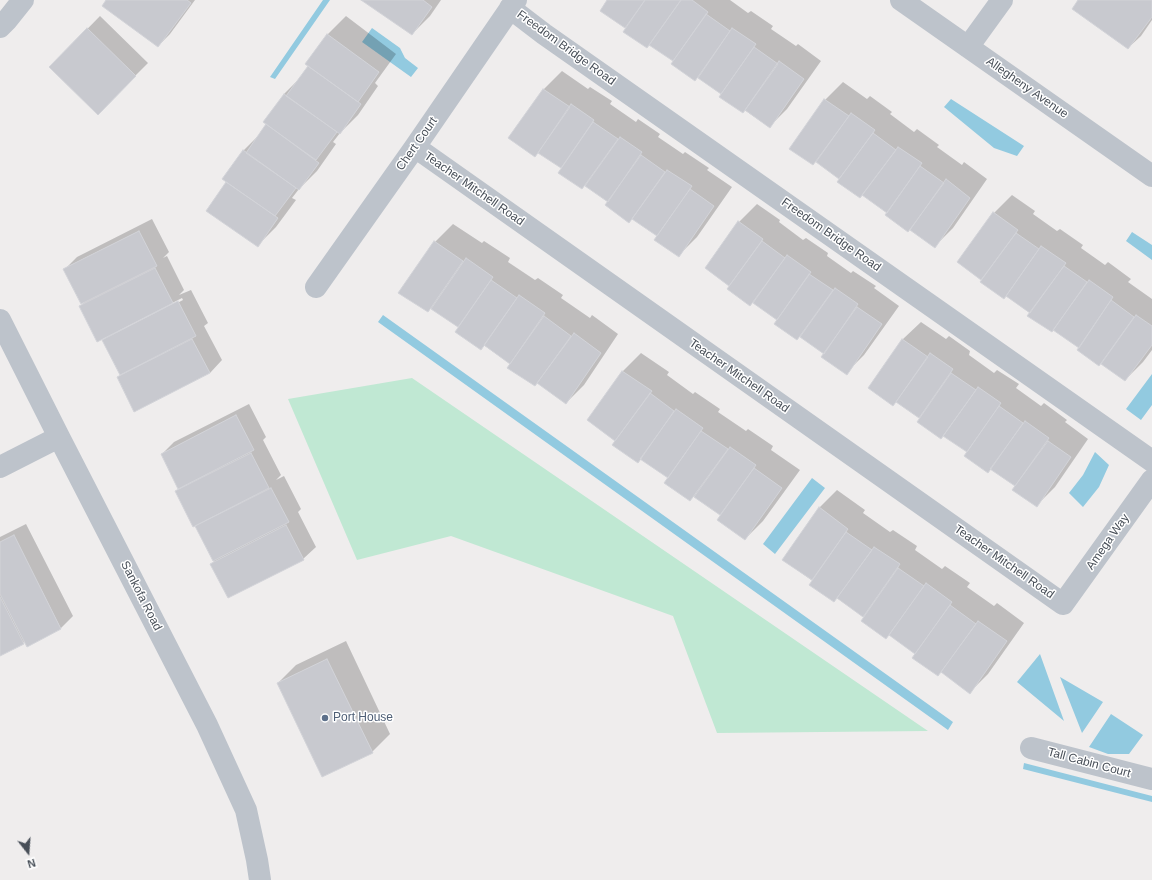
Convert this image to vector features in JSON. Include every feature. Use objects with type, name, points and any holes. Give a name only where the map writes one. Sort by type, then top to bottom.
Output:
[{"type":"street","points":[[0,27],[23,0]]},
{"type":"street","name":"Allegheny Avenue","points":[[901,0],[1152,176]]},
{"type":"street","points":[[968,47],[1002,0]]},
{"type":"street","name":"Chert Court","points":[[316,287],[415,147],[513,4]]},
{"type":"street","name":"Freedom Bridge Road","points":[[513,4],[557,43],[1152,461]]},
{"type":"street","name":"Teacher Mitchell Road","points":[[415,147],[1063,604]]},
{"type":"street","name":"Sankofa Road","points":[[0,320],[207,724],[246,810],[260,880]]},
{"type":"street","points":[[0,467],[59,437]]},
{"type":"street","name":"Amega Way","points":[[1063,604],[1152,480]]},
{"type":"street","name":"Tall Cabin Court","points":[[1031,748],[1151,777]]},
{"type":"green space","points":[[412,378],[928,731],[717,733],[673,616],[451,536],[357,560],[288,399]]},
{"type":"water","points":[[323,0],[330,0],[275,79],[270,77]]},
{"type":"water","points":[[372,28],[400,48],[405,58],[418,68],[411,77],[362,42]]},
{"type":"water","points":[[951,99],[1024,146],[1017,156],[994,148],[944,107]]},
{"type":"water","points":[[1132,232],[1152,245],[1152,260],[1126,241]]},
{"type":"water","points":[[383,315],[953,722],[948,730],[378,322]]},
{"type":"water","points":[[1152,374],[1152,405],[1141,420],[1126,409]]},
{"type":"water","points":[[1095,452],[1109,465],[1099,487],[1083,507],[1069,493],[1083,475]]},
{"type":"water","points":[[812,478],[825,488],[775,554],[763,544]]},
{"type":"water","points":[[1040,654],[1064,721],[1017,682]]},
{"type":"water","points":[[1060,677],[1103,702],[1082,733]]},
{"type":"water","points":[[1111,714],[1143,735],[1129,754],[1108,754],[1089,747]]},
{"type":"water","points":[[1024,763],[1152,796],[1152,802],[1023,769]]},
{"type":"building","points":[[106,0],[187,0],[191,3],[158,47],[102,6]]},
{"type":"building","points":[[361,0],[423,0],[432,7],[412,35]]},
{"type":"building","points":[[607,0],[645,0],[625,28],[600,11]]},
{"type":"building","points":[[645,0],[681,0],[647,48],[623,32]]},
{"type":"building","points":[[681,0],[692,0],[708,12],[673,61],[649,45]]},
{"type":"building","points":[[1078,0],[1152,0],[1152,17],[1128,49],[1072,9]]},
{"type":"building","points":[[706,14],[730,31],[695,81],[671,64]]},
{"type":"building","points":[[87,28],[136,76],[98,115],[49,67]]},
{"type":"building","points":[[732,28],[756,44],[721,94],[698,78]]},
{"type":"building","points":[[327,34],[379,72],[358,102],[305,64]]},
{"type":"building","points":[[754,47],[778,64],[743,113],[719,97]]},
{"type":"building","points":[[779,61],[804,79],[770,128],[745,110]]},
{"type":"building","points":[[308,66],[361,104],[340,134],[286,96]]},
{"type":"building","points":[[543,89],[570,107],[535,157],[508,138]]},
{"type":"building","points":[[284,94],[337,132],[316,160],[263,122]]},
{"type":"building","points":[[824,99],[849,116],[813,165],[789,149]]},
{"type":"building","points":[[571,104],[594,120],[561,168],[538,153]]},
{"type":"building","points":[[851,113],[875,130],[839,179],[816,162]]},
{"type":"building","points":[[593,122],[618,139],[582,189],[558,173]]},
{"type":"building","points":[[266,124],[319,163],[299,190],[246,153]]},
{"type":"building","points":[[873,133],[896,150],[860,198],[837,182]]},
{"type":"building","points":[[620,137],[642,152],[608,202],[585,186]]},
{"type":"building","points":[[898,147],[922,163],[887,213],[862,195]]},
{"type":"building","points":[[243,150],[296,188],[275,216],[222,179]]},
{"type":"building","points":[[641,155],[665,172],[629,223],[605,205]]},
{"type":"building","points":[[920,166],[944,183],[908,232],[885,215]]},
{"type":"building","points":[[667,170],[692,186],[657,236],[632,219]]},
{"type":"building","points":[[946,179],[970,198],[935,248],[910,230]]},
{"type":"building","points":[[226,182],[278,218],[258,247],[206,211]]},
{"type":"building","points":[[690,189],[714,206],[679,257],[654,240]]},
{"type":"building","points":[[993,212],[1018,230],[981,280],[957,262]]},
{"type":"building","points":[[738,221],[763,239],[729,286],[705,268]]},
{"type":"building","points":[[139,231],[157,266],[81,304],[63,269]]},
{"type":"building","points":[[1016,233],[1039,249],[1004,299],[980,282]]},
{"type":"building","points":[[434,241],[463,261],[428,312],[398,293]]},
{"type":"building","points":[[762,241],[785,258],[750,306],[727,289]]},
{"type":"building","points":[[1041,246],[1066,263],[1030,313],[1006,296]]},
{"type":"building","points":[[787,255],[811,272],[777,320],[753,303]]},
{"type":"building","points":[[466,258],[493,277],[458,327],[431,309]]},
{"type":"building","points":[[1064,266],[1087,282],[1052,332],[1027,316]]},
{"type":"building","points":[[155,268],[173,303],[97,342],[79,306]]},
{"type":"building","points":[[809,274],[833,290],[797,340],[774,324]]},
{"type":"building","points":[[491,280],[517,298],[481,350],[455,332]]},
{"type":"building","points":[[1089,280],[1113,297],[1079,348],[1053,330]]},
{"type":"building","points":[[835,288],[858,304],[824,354],[800,337]]},
{"type":"building","points":[[519,295],[545,313],[510,364],[484,345]]},
{"type":"building","points":[[1111,300],[1134,317],[1099,366],[1077,350]]},
{"type":"building","points":[[178,301],[196,336],[120,375],[102,340]]},
{"type":"building","points":[[857,307],[882,324],[847,375],[821,357]]},
{"type":"building","points":[[1136,315],[1152,326],[1152,345],[1125,381],[1101,364]]},
{"type":"building","points":[[544,316],[571,336],[535,386],[507,368]]},
{"type":"building","points":[[574,333],[601,353],[566,404],[537,383]]},
{"type":"building","points":[[192,339],[210,373],[134,412],[117,377]]},
{"type":"building","points":[[902,339],[928,357],[893,406],[868,388]]},
{"type":"building","points":[[930,353],[953,369],[919,418],[896,402]]},
{"type":"building","points":[[622,371],[652,391],[615,441],[587,420]]},
{"type":"building","points":[[951,373],[976,390],[941,439],[917,422]]},
{"type":"building","points":[[978,387],[1001,403],[967,452],[943,436]]},
{"type":"building","points":[[650,393],[674,411],[638,463],[612,445]]},
{"type":"building","points":[[999,406],[1023,423],[988,473],[964,456]]},
{"type":"building","points":[[676,409],[703,428],[668,478],[640,459]]},
{"type":"building","points":[[236,415],[254,450],[178,489],[161,454]]},
{"type":"building","points":[[1025,421],[1049,438],[1015,486],[990,469]]},
{"type":"building","points":[[701,431],[728,449],[690,501],[664,483]]},
{"type":"building","points":[[1048,441],[1071,457],[1037,507],[1012,490]]},
{"type":"building","points":[[730,447],[756,465],[720,515],[694,497]]},
{"type":"building","points":[[251,453],[269,488],[193,527],[175,491]]},
{"type":"building","points":[[754,468],[782,488],[745,540],[717,520]]},
{"type":"building","points":[[271,488],[289,522],[213,561],[195,526]]},
{"type":"building","points":[[819,507],[848,529],[812,580],[782,560]]},
{"type":"building","points":[[286,525],[304,560],[228,598],[210,564]]},
{"type":"building","points":[[846,532],[872,550],[834,602],[809,585]]},
{"type":"building","points":[[14,535],[61,629],[27,647],[0,594],[0,542]]},
{"type":"building","points":[[874,547],[900,564],[863,617],[837,598]]},
{"type":"building","points":[[898,568],[924,586],[886,639],[861,621]]},
{"type":"building","points":[[926,583],[952,602],[915,654],[889,635]]},
{"type":"building","points":[[0,597],[24,644],[0,656]]},
{"type":"building","points":[[950,605],[976,624],[938,676],[912,658]]},
{"type":"building","points":[[978,621],[1007,641],[970,694],[941,672]]},
{"type":"building","name":"Port House","points":[[327,659],[373,753],[322,777],[277,683]]},
{"type":"place","name":"Port House","points":[[325,718]]}]
